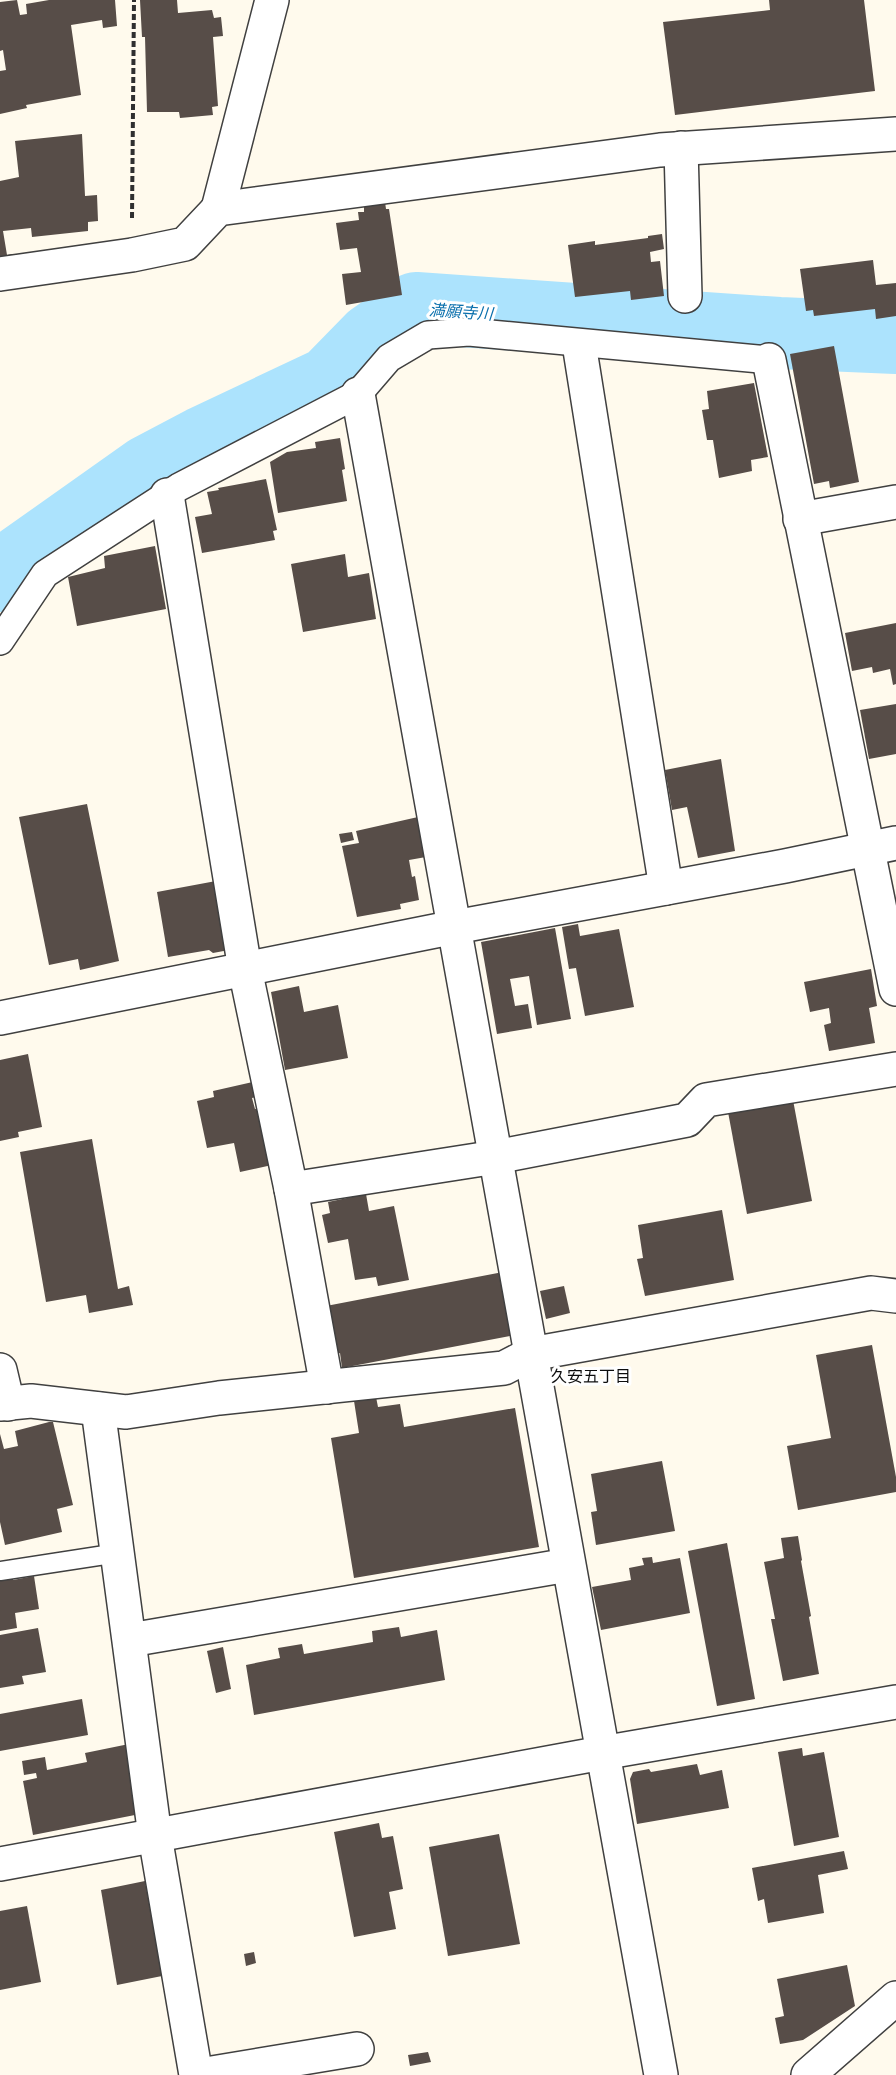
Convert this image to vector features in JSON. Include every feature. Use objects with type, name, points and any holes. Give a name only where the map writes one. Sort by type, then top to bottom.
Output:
[{"type":"street","points":[[0,274],[132,255],[185,244],[218,209],[272,0]]},
{"type":"street","points":[[218,209],[681,148],[896,135]]},
{"type":"street","points":[[681,148],[685,296]]},
{"type":"street","points":[[0,641],[45,574],[167,495],[358,394],[389,358],[428,335],[469,332],[769,360],[800,519],[882,846],[896,989]]},
{"type":"street","points":[[579,350],[666,888]]},
{"type":"street","points":[[358,394],[661,2075]]},
{"type":"street","points":[[167,495],[245,969],[291,1190],[327,1387]]},
{"type":"street","points":[[800,519],[896,502]]},
{"type":"street","points":[[0,1018],[455,927],[882,846]]},
{"type":"street","points":[[291,1190],[496,1157],[687,1120],[706,1100],[896,1069]]},
{"type":"street","points":[[0,1370],[4,1404],[31,1401],[126,1412],[219,1398],[504,1368],[531,1354],[871,1293],[896,1296]]},
{"type":"street","points":[[98,1409],[155,1836],[198,2075],[357,2049]]},
{"type":"street","points":[[130,1641],[568,1565]]},
{"type":"street","points":[[0,1864],[602,1753],[896,1702]]},
{"type":"street","points":[[808,2075],[896,1998]]},
{"type":"lane","points":[[0,1571],[118,1553]]},
{"type":"path","points":[[132,255],[134,0]]},
{"type":"building","points":[[17,0],[20,15],[27,14],[26,4],[49,0],[115,0],[117,26],[103,28],[102,20],[71,25],[81,95],[26,105],[27,108],[0,114],[0,71],[6,70],[3,50],[0,51],[0,2]]},
{"type":"building","points":[[140,0],[177,0],[178,13],[212,10],[214,18],[221,17],[223,36],[213,37],[218,106],[212,107],[213,115],[180,118],[179,112],[147,112],[145,37],[142,37]]},
{"type":"building","points":[[769,0],[864,0],[875,91],[675,115],[663,22],[770,10]]},
{"type":"building","points":[[82,134],[85,196],[97,195],[98,221],[88,222],[88,231],[32,237],[31,228],[3,231],[7,255],[12,254],[14,262],[0,264],[0,181],[19,177],[15,141]]},
{"type":"building","points":[[385,202],[386,209],[389,209],[402,295],[346,305],[342,274],[361,272],[357,248],[340,250],[336,223],[359,220],[358,212],[364,212],[364,204]]},
{"type":"building","points":[[662,234],[664,249],[650,252],[651,262],[660,261],[664,296],[631,300],[630,291],[575,297],[568,245],[595,241],[595,245]]},
{"type":"building","points":[[873,260],[876,285],[896,283],[896,316],[876,319],[875,309],[814,316],[813,310],[806,311],[800,269]]},
{"type":"building","points":[[834,346],[859,482],[830,488],[829,481],[814,484],[790,354]]},
{"type":"building","points":[[754,383],[768,457],[751,460],[752,471],[719,478],[713,440],[707,440],[702,410],[709,409],[707,391]]},
{"type":"building","points":[[340,438],[347,501],[278,513],[270,462],[287,452],[316,448],[315,442]]},
{"type":"building","points":[[266,479],[277,530],[273,531],[275,540],[202,553],[195,517],[212,514],[207,492]]},
{"type":"building","points":[[155,546],[166,609],[77,626],[68,577],[105,568],[104,556]]},
{"type":"building","points":[[345,554],[348,577],[369,573],[376,619],[303,632],[291,564]]},
{"type":"building","points":[[896,623],[896,684],[893,685],[890,669],[873,673],[872,667],[852,671],[845,633]]},
{"type":"building","points":[[896,704],[896,754],[869,759],[860,710]]},
{"type":"building","points":[[721,759],[735,851],[698,858],[687,807],[672,810],[665,770]]},
{"type":"building","points":[[87,804],[119,961],[80,970],[78,959],[49,965],[19,817]]},
{"type":"building","points":[[418,817],[426,857],[409,860],[412,877],[415,876],[419,900],[400,904],[401,909],[357,917],[342,846],[359,843],[356,831]]},
{"type":"building","points":[[352,832],[354,840],[341,843],[339,834]]},
{"type":"building","points":[[216,881],[229,950],[213,953],[209,950],[168,957],[157,892]]},
{"type":"building","points":[[578,924],[580,936],[619,929],[634,1007],[585,1016],[576,968],[569,969],[562,927]]},
{"type":"building","points":[[555,928],[571,1019],[537,1025],[529,976],[510,979],[515,1006],[528,1004],[532,1028],[497,1034],[481,942]]},
{"type":"building","points":[[871,969],[877,1006],[869,1008],[875,1043],[829,1051],[824,1025],[831,1023],[829,1008],[810,1012],[804,982]]},
{"type":"building","points":[[299,986],[304,1012],[338,1005],[348,1058],[285,1070],[271,992]]},
{"type":"building","points":[[28,1054],[42,1127],[18,1132],[19,1137],[0,1141],[0,1060]]},
{"type":"building","points":[[257,1081],[261,1096],[252,1098],[255,1109],[261,1108],[272,1165],[240,1172],[234,1143],[207,1148],[197,1101],[214,1097],[213,1091]]},
{"type":"building","points":[[793,1100],[812,1201],[747,1214],[728,1112]]},
{"type":"building","points":[[92,1139],[118,1289],[129,1286],[133,1305],[89,1313],[86,1295],[46,1302],[20,1152]]},
{"type":"building","points":[[366,1194],[369,1211],[394,1206],[409,1280],[378,1286],[376,1277],[355,1280],[348,1239],[328,1243],[322,1215],[330,1213],[328,1202]]},
{"type":"building","points":[[722,1210],[734,1280],[645,1296],[637,1259],[643,1258],[638,1225]]},
{"type":"building","points":[[503,1272],[515,1335],[342,1368],[340,1353],[335,1355],[326,1306]]},
{"type":"building","points":[[564,1286],[570,1313],[546,1319],[540,1291]]},
{"type":"building","points":[[872,1345],[896,1477],[896,1492],[798,1510],[787,1446],[831,1438],[816,1355]]},
{"type":"building","points":[[376,1397],[378,1407],[400,1404],[404,1427],[515,1408],[539,1547],[354,1578],[331,1438],[359,1433],[354,1401]]},
{"type":"building","points":[[53,1422],[73,1505],[57,1509],[62,1532],[5,1545],[0,1522],[0,1434],[4,1449],[18,1446],[15,1431]]},
{"type":"building","points":[[662,1461],[675,1531],[596,1545],[591,1512],[597,1511],[591,1474]]},
{"type":"building","points":[[798,1536],[819,1674],[783,1681],[771,1619],[775,1619],[764,1562],[784,1558],[781,1538]]},
{"type":"building","points":[[727,1543],[755,1699],[717,1706],[688,1551]]},
{"type":"building","points":[[652,1557],[653,1563],[680,1558],[690,1613],[601,1630],[592,1587],[631,1580],[629,1568],[644,1565],[642,1558]]},
{"type":"building","points":[[13,1576],[13,1580],[34,1576],[39,1609],[15,1613],[17,1628],[0,1631],[0,1578]]},
{"type":"building","points":[[399,1627],[401,1637],[437,1630],[445,1680],[254,1715],[246,1665],[280,1658],[278,1648],[302,1644],[304,1654],[373,1642],[372,1631]]},
{"type":"building","points":[[38,1628],[46,1672],[22,1676],[24,1684],[0,1688],[0,1635]]},
{"type":"building","points":[[223,1647],[231,1689],[216,1693],[207,1651]]},
{"type":"building","points":[[82,1699],[88,1735],[0,1751],[0,1714]]},
{"type":"building","points":[[129,1744],[140,1814],[33,1835],[23,1781],[37,1778],[36,1773],[24,1775],[22,1761],[45,1757],[47,1770],[87,1762],[85,1753]]},
{"type":"building","points":[[802,1748],[803,1756],[824,1752],[839,1837],[794,1846],[778,1752]]},
{"type":"building","points":[[697,1764],[700,1775],[722,1770],[729,1808],[637,1824],[630,1779],[633,1772],[649,1769],[651,1772]]},
{"type":"building","points":[[379,1823],[382,1838],[393,1836],[403,1889],[389,1892],[396,1929],[354,1937],[334,1832]]},
{"type":"building","points":[[499,1834],[520,1944],[448,1956],[429,1847]]},
{"type":"building","points":[[844,1851],[848,1869],[818,1875],[824,1913],[768,1923],[764,1899],[758,1901],[752,1868]]},
{"type":"building","points":[[145,1881],[162,1976],[117,1985],[101,1890]]},
{"type":"building","points":[[27,1906],[41,1982],[0,1990],[0,1911]]},
{"type":"building","points":[[254,1952],[256,1963],[246,1966],[244,1954]]},
{"type":"building","points":[[847,1965],[855,2006],[803,2040],[780,2044],[775,2018],[784,2016],[777,1979]]},
{"type":"building","points":[[428,2052],[431,2062],[410,2066],[408,2055]]},
{"type":"waterway","name":"満願寺川","points":[[0,576],[148,471],[203,442],[330,382],[372,339],[416,308],[779,333],[896,338]]},
{"type":"district","name":"久安五丁目","points":[[591,1375]]}]
